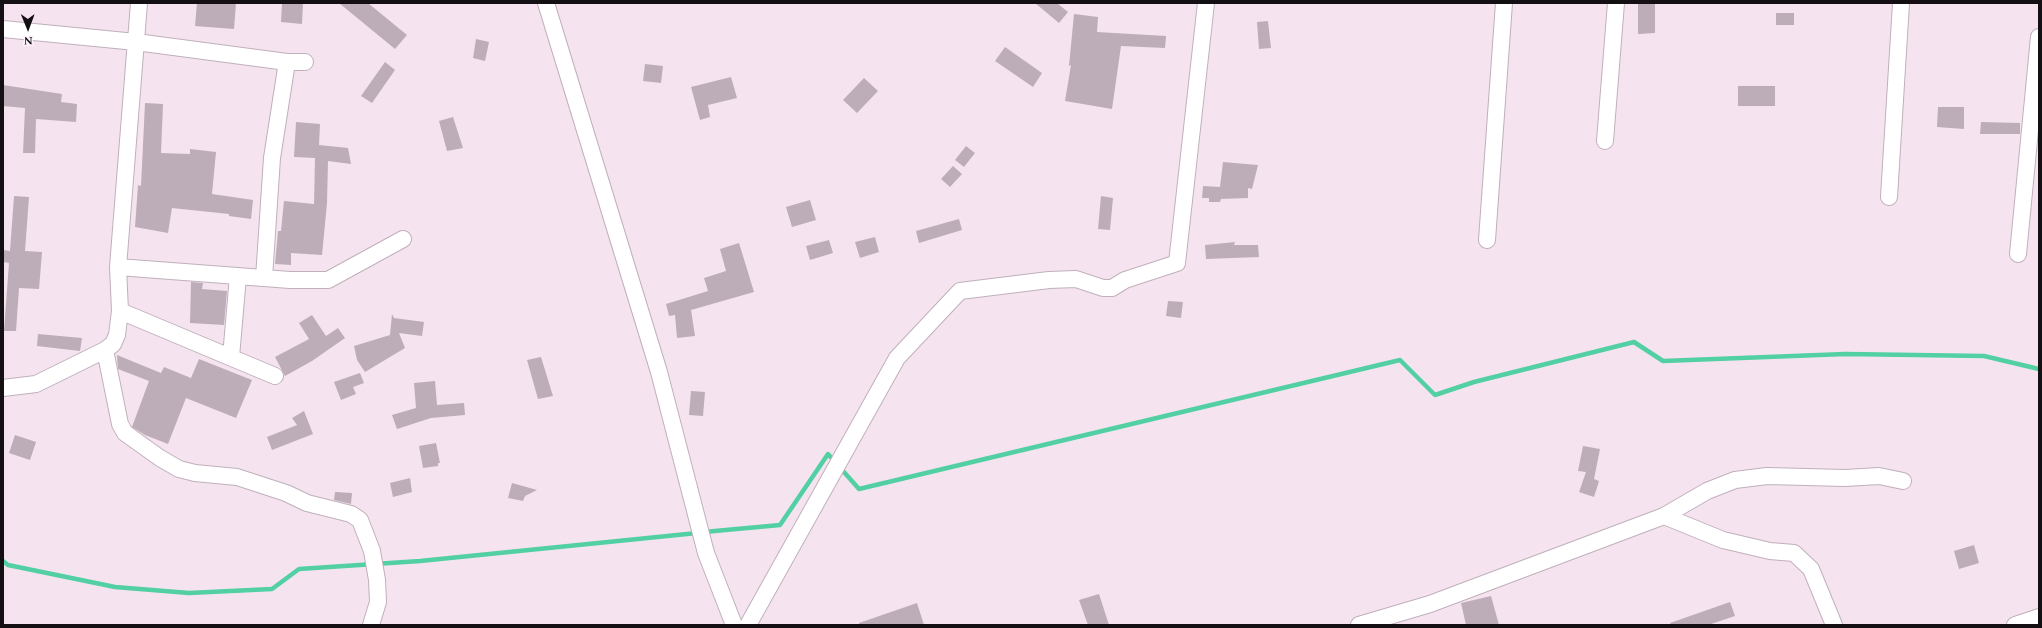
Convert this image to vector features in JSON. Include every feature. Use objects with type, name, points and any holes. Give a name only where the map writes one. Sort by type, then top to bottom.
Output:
[{"type":"street","points":[[3,388],[36,384],[105,350],[113,344],[117,335],[120,311],[118,267],[139,3]]},
{"type":"street","points":[[546,3],[659,372],[706,554],[734,625]]},
{"type":"street","points":[[748,625],[897,358],[960,291],[1050,280],[1076,279],[1103,288],[1112,288],[1125,280],[1177,263],[1206,3]]},
{"type":"street","points":[[1487,240],[1504,3]]},
{"type":"street","points":[[1605,141],[1616,3]]},
{"type":"street","points":[[1889,197],[1901,3]]},
{"type":"street","points":[[3,29],[136,42],[287,62],[305,62]]},
{"type":"street","points":[[2018,254],[2039,37]]},
{"type":"street","points":[[264,278],[272,158],[287,62]]},
{"type":"street","points":[[118,267],[290,280],[328,280],[403,239]]},
{"type":"street","points":[[231,357],[238,276]]},
{"type":"street","points":[[120,311],[275,376]]},
{"type":"street","points":[[105,350],[120,424],[125,433],[160,458],[179,469],[194,473],[236,477],[286,493],[306,503],[351,514],[360,520],[372,551],[377,580],[378,602],[371,625]]},
{"type":"street","points":[[1359,625],[1430,604],[1664,516],[1707,491],[1735,480],[1768,476],[1845,478],[1879,476],[1903,481]]},
{"type":"street","points":[[1664,516],[1723,540],[1770,551],[1794,553],[1811,569],[1834,625]]},
{"type":"street","points":[[2015,625],[2039,617]]},
{"type":"building","points":[[197,3],[236,3],[234,29],[195,26]]},
{"type":"building","points":[[282,3],[303,3],[302,24],[281,22]]},
{"type":"building","points":[[339,3],[368,3],[407,35],[395,49]]},
{"type":"building","points":[[1035,3],[1057,3],[1068,12],[1059,23]]},
{"type":"building","points":[[1638,3],[1655,3],[1655,33],[1638,34]]},
{"type":"building","points":[[1776,13],[1794,13],[1794,25],[1776,25]]},
{"type":"building","points":[[1074,14],[1098,17],[1097,32],[1166,36],[1165,48],[1121,46],[1112,109],[1065,101],[1071,65],[1069,66]]},
{"type":"building","points":[[1268,21],[1271,48],[1259,49],[1257,22]]},
{"type":"building","points":[[476,39],[489,42],[485,61],[473,58]]},
{"type":"building","points":[[1005,47],[1042,73],[1033,87],[995,61]]},
{"type":"building","points":[[385,62],[395,70],[372,103],[361,96]]},
{"type":"building","points":[[645,64],[663,66],[661,83],[643,81]]},
{"type":"building","points":[[731,77],[737,98],[708,105],[710,117],[700,120],[691,87]]},
{"type":"building","points":[[864,78],[878,91],[857,113],[843,100]]},
{"type":"building","points":[[3,85],[62,94],[61,102],[77,104],[76,122],[36,119],[35,153],[23,153],[25,108],[3,106]]},
{"type":"building","points":[[1738,86],[1775,86],[1775,106],[1738,106]]},
{"type":"building","points":[[145,103],[163,104],[161,153],[190,154],[190,149],[216,152],[212,194],[253,200],[251,219],[229,216],[229,214],[172,208],[168,233],[135,227],[138,185],[141,186]]},
{"type":"building","points":[[1938,107],[1964,107],[1964,129],[1937,127]]},
{"type":"building","points":[[453,117],[463,148],[447,151],[439,121]]},
{"type":"building","points":[[296,122],[320,124],[319,145],[348,148],[351,164],[328,161],[327,203],[322,255],[291,253],[291,265],[275,264],[278,231],[281,231],[284,201],[314,204],[315,158],[294,157]]},
{"type":"building","points":[[1981,122],[2020,123],[2020,134],[1980,134]]},
{"type":"building","points":[[966,146],[975,153],[964,167],[955,160]]},
{"type":"building","points":[[1223,162],[1258,165],[1252,189],[1248,188],[1248,198],[1221,199],[1220,202],[1209,202],[1209,198],[1202,198],[1203,186],[1220,187]]},
{"type":"building","points":[[953,166],[962,174],[950,187],[941,179]]},
{"type":"building","points":[[14,196],[29,197],[25,251],[42,252],[39,289],[19,288],[16,331],[4,331],[9,263],[3,262],[3,250],[10,251]]},
{"type":"building","points":[[1101,196],[1113,198],[1110,230],[1098,229]]},
{"type":"building","points":[[810,200],[816,220],[792,227],[786,207]]},
{"type":"building","points":[[959,219],[962,230],[919,243],[916,231]]},
{"type":"building","points":[[875,237],[879,252],[860,258],[855,242]]},
{"type":"building","points":[[829,240],[833,253],[810,260],[806,246]]},
{"type":"building","points":[[1235,242],[1234,245],[1258,245],[1259,257],[1206,259],[1205,245]]},
{"type":"building","points":[[739,243],[754,292],[691,310],[695,336],[677,338],[675,315],[669,316],[666,304],[708,291],[704,278],[726,271],[720,249]]},
{"type":"building","points":[[191,282],[203,283],[202,289],[227,291],[224,325],[190,323]]},
{"type":"building","points":[[1168,301],[1183,302],[1181,318],[1166,316]]},
{"type":"building","points":[[392,314],[394,318],[424,322],[422,336],[399,333],[405,348],[365,372],[357,360],[354,346],[390,335]]},
{"type":"building","points":[[312,315],[326,336],[338,328],[345,338],[312,361],[285,376],[275,357],[309,339],[299,323]]},
{"type":"building","points":[[38,334],[82,338],[80,351],[37,346]]},
{"type":"building","points":[[117,355],[161,373],[164,367],[191,378],[199,359],[252,380],[236,418],[186,398],[168,444],[145,435],[132,427],[149,381],[118,369]]},
{"type":"building","points":[[541,357],[553,396],[538,399],[527,360]]},
{"type":"building","points":[[360,373],[364,383],[353,387],[356,394],[341,400],[334,382]]},
{"type":"building","points":[[435,381],[437,405],[464,403],[465,415],[431,418],[397,429],[392,415],[416,408],[414,383]]},
{"type":"building","points":[[691,391],[705,392],[703,416],[689,415]]},
{"type":"building","points":[[304,411],[313,434],[272,450],[267,437],[297,425],[292,418]]},
{"type":"building","points":[[15,435],[36,442],[30,460],[9,453]]},
{"type":"building","points":[[436,443],[440,463],[438,463],[438,466],[423,468],[419,446]]},
{"type":"building","points":[[1583,446],[1600,449],[1594,479],[1599,481],[1594,497],[1579,492],[1586,472],[1578,471]]},
{"type":"building","points":[[410,478],[412,492],[393,497],[390,483]]},
{"type":"building","points":[[512,483],[537,490],[525,496],[523,501],[508,498]]},
{"type":"building","points":[[335,492],[352,493],[351,504],[334,500]]},
{"type":"building","points":[[1974,545],[1979,563],[1959,569],[1954,551]]},
{"type":"building","points":[[1099,594],[1109,625],[1088,625],[1079,600]]},
{"type":"building","points":[[1491,596],[1499,625],[1466,625],[1461,603]]},
{"type":"building","points":[[1730,602],[1735,616],[1708,625],[1671,625],[1670,623]]},
{"type":"building","points":[[917,603],[924,625],[859,625],[859,623]]},
{"type":"waterway","points":[[704,532],[780,525],[828,454],[859,489],[1400,360],[1435,395],[1474,382],[1634,342],[1663,361],[1845,354],[1984,356],[2039,369]]},
{"type":"waterway","points":[[3,561],[8,565],[115,587],[189,593],[272,589],[299,569],[420,561],[697,533]]}]
